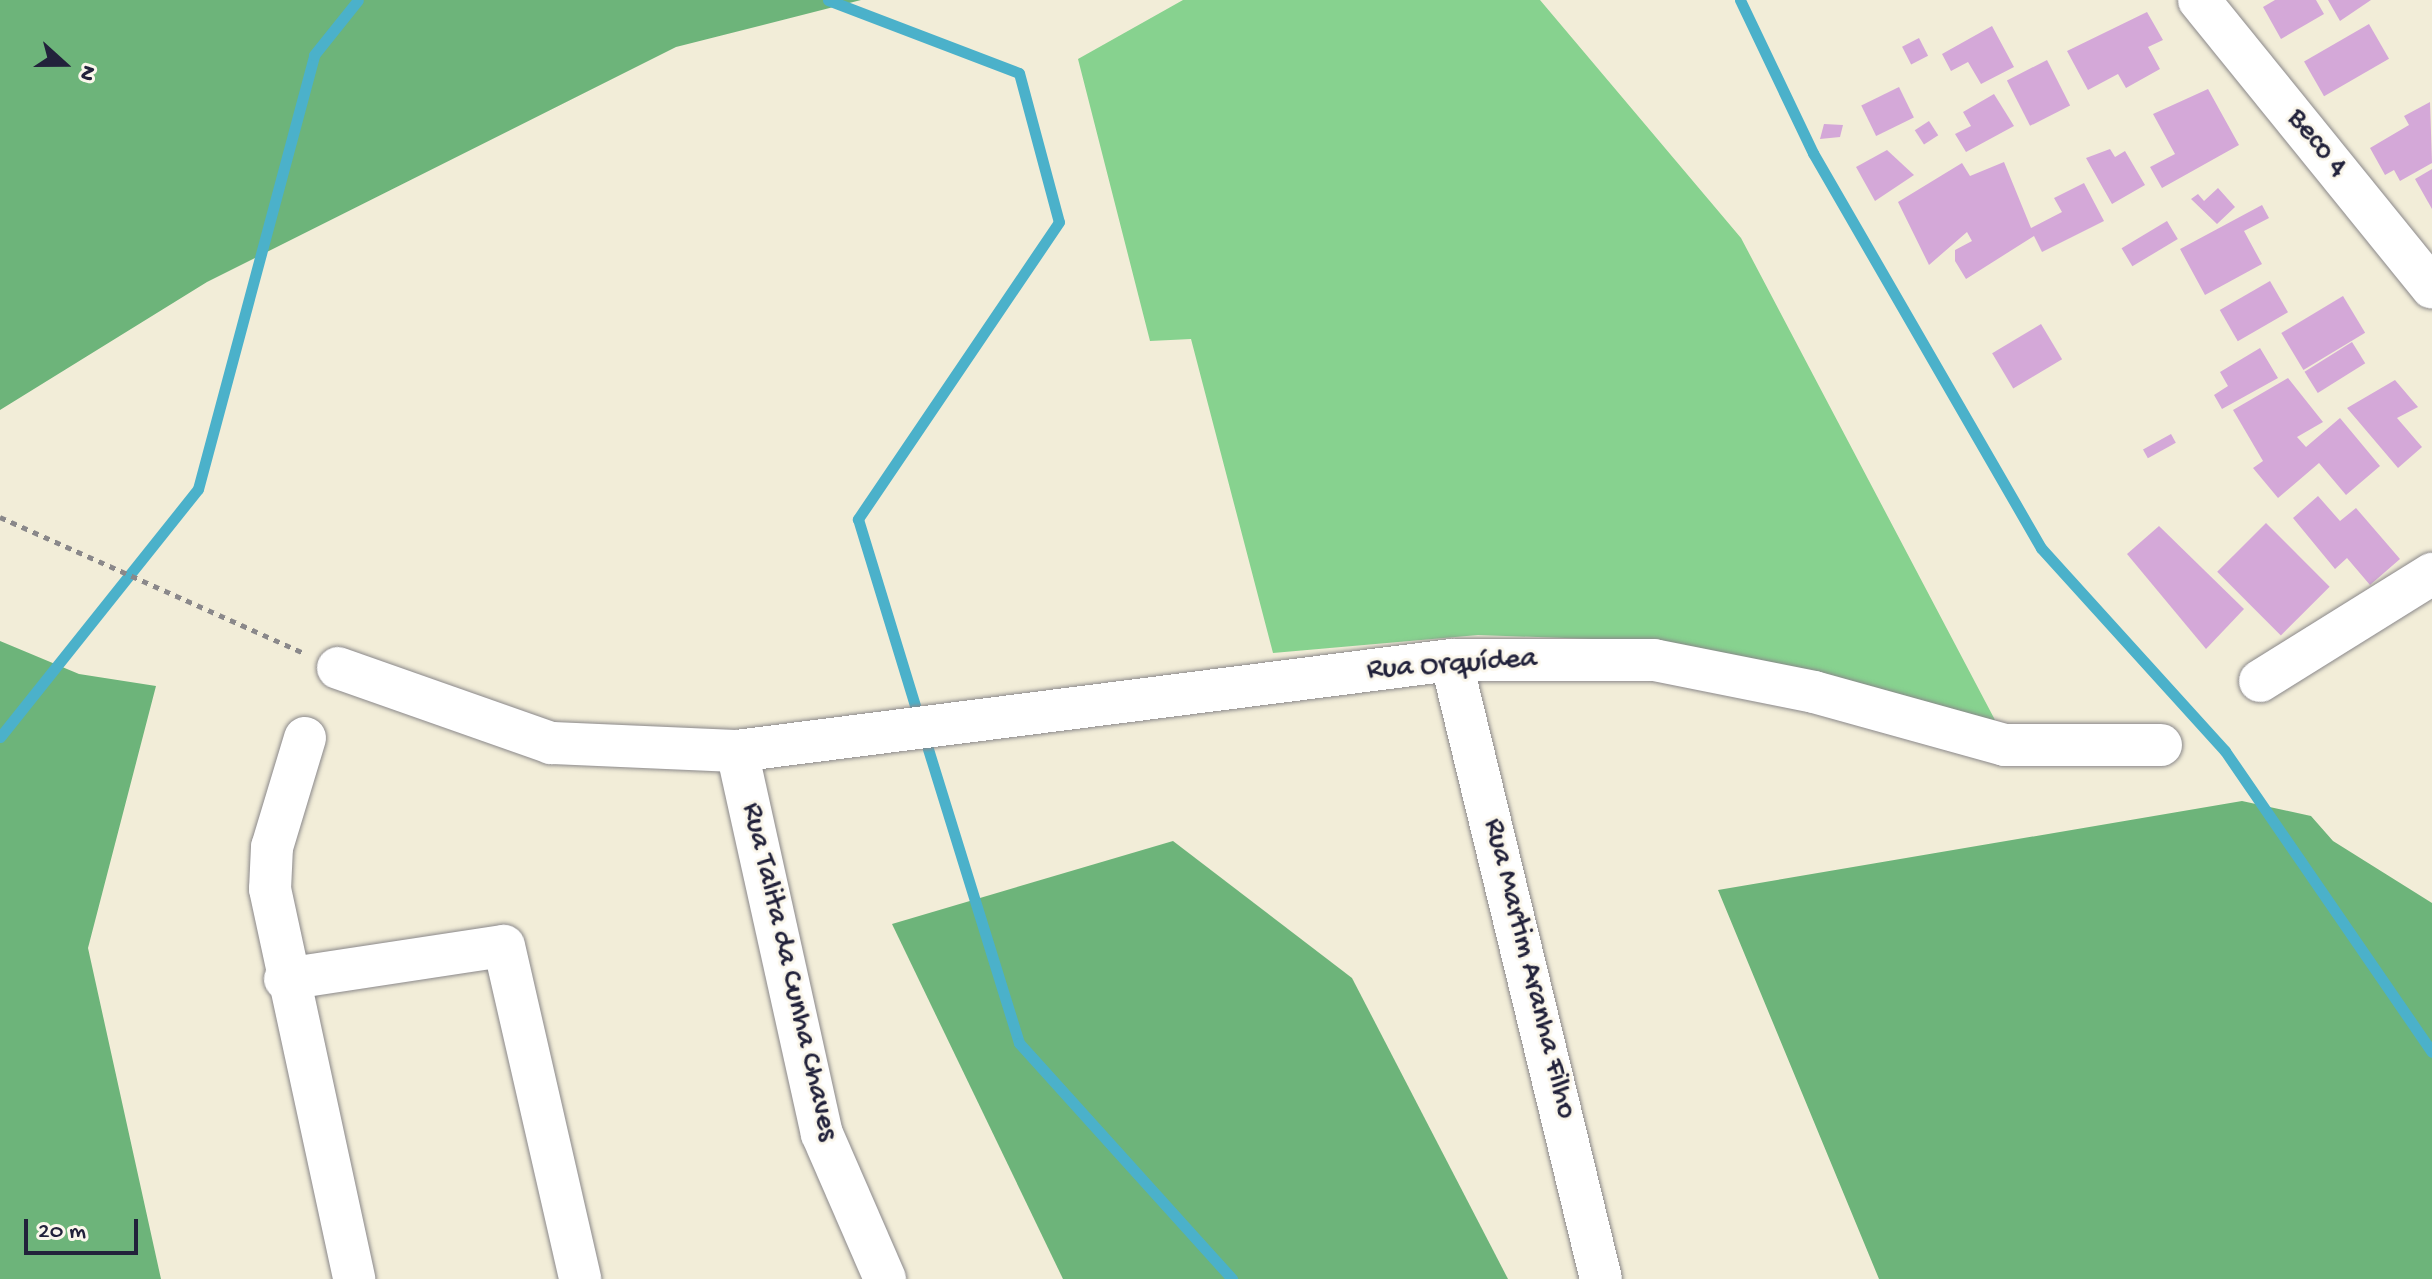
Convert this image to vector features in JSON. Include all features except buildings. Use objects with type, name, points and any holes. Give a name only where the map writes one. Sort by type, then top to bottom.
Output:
[{"type":"street","name":"Beco 4","points":[[2199,0],[2432,288]]},
{"type":"street","points":[[2260,681],[2432,574]]},
{"type":"street","name":"Rua Orquídea","points":[[338,668],[551,743],[737,751],[1451,660],[1654,660],[1814,692],[2005,745],[2161,745]]},
{"type":"street","name":"Rua Martim Aranha Filho","points":[[1451,660],[1601,1279]]},
{"type":"street","points":[[305,738],[269,868],[285,979],[354,1279]]},
{"type":"street","name":"Rua Talita da Cunha Chaves","points":[[737,751],[822,1134],[885,1279]]},
{"type":"street","points":[[285,979],[504,946],[580,1279]]},
{"type":"path","points":[[0,517],[338,668]]},
{"type":"green space","points":[[0,0],[861,0],[676,47],[207,282],[0,410]]},
{"type":"green space","points":[[1183,0],[1540,0],[1741,238],[1995,720],[1980,727],[1620,640],[1478,635],[1273,653],[1191,339],[1150,341],[1078,59]]},
{"type":"green space","points":[[0,641],[79,674],[156,686],[88,948],[161,1279],[0,1279]]},
{"type":"green space","points":[[2242,801],[2311,816],[2333,841],[2432,903],[2432,1279],[1879,1279],[1718,890]]},
{"type":"green space","points":[[1173,841],[1352,978],[1508,1279],[1063,1279],[892,924]]},
{"type":"waterway","points":[[0,737],[198,489],[314,55],[358,0]]},
{"type":"waterway","points":[[828,0],[1019,73],[1059,222],[858,519],[919,719]]},
{"type":"waterway","points":[[1740,0],[1813,153],[2041,548],[2225,751],[2432,1052]]},
{"type":"waterway","points":[[924,736],[1019,1043],[1232,1279]]}]
